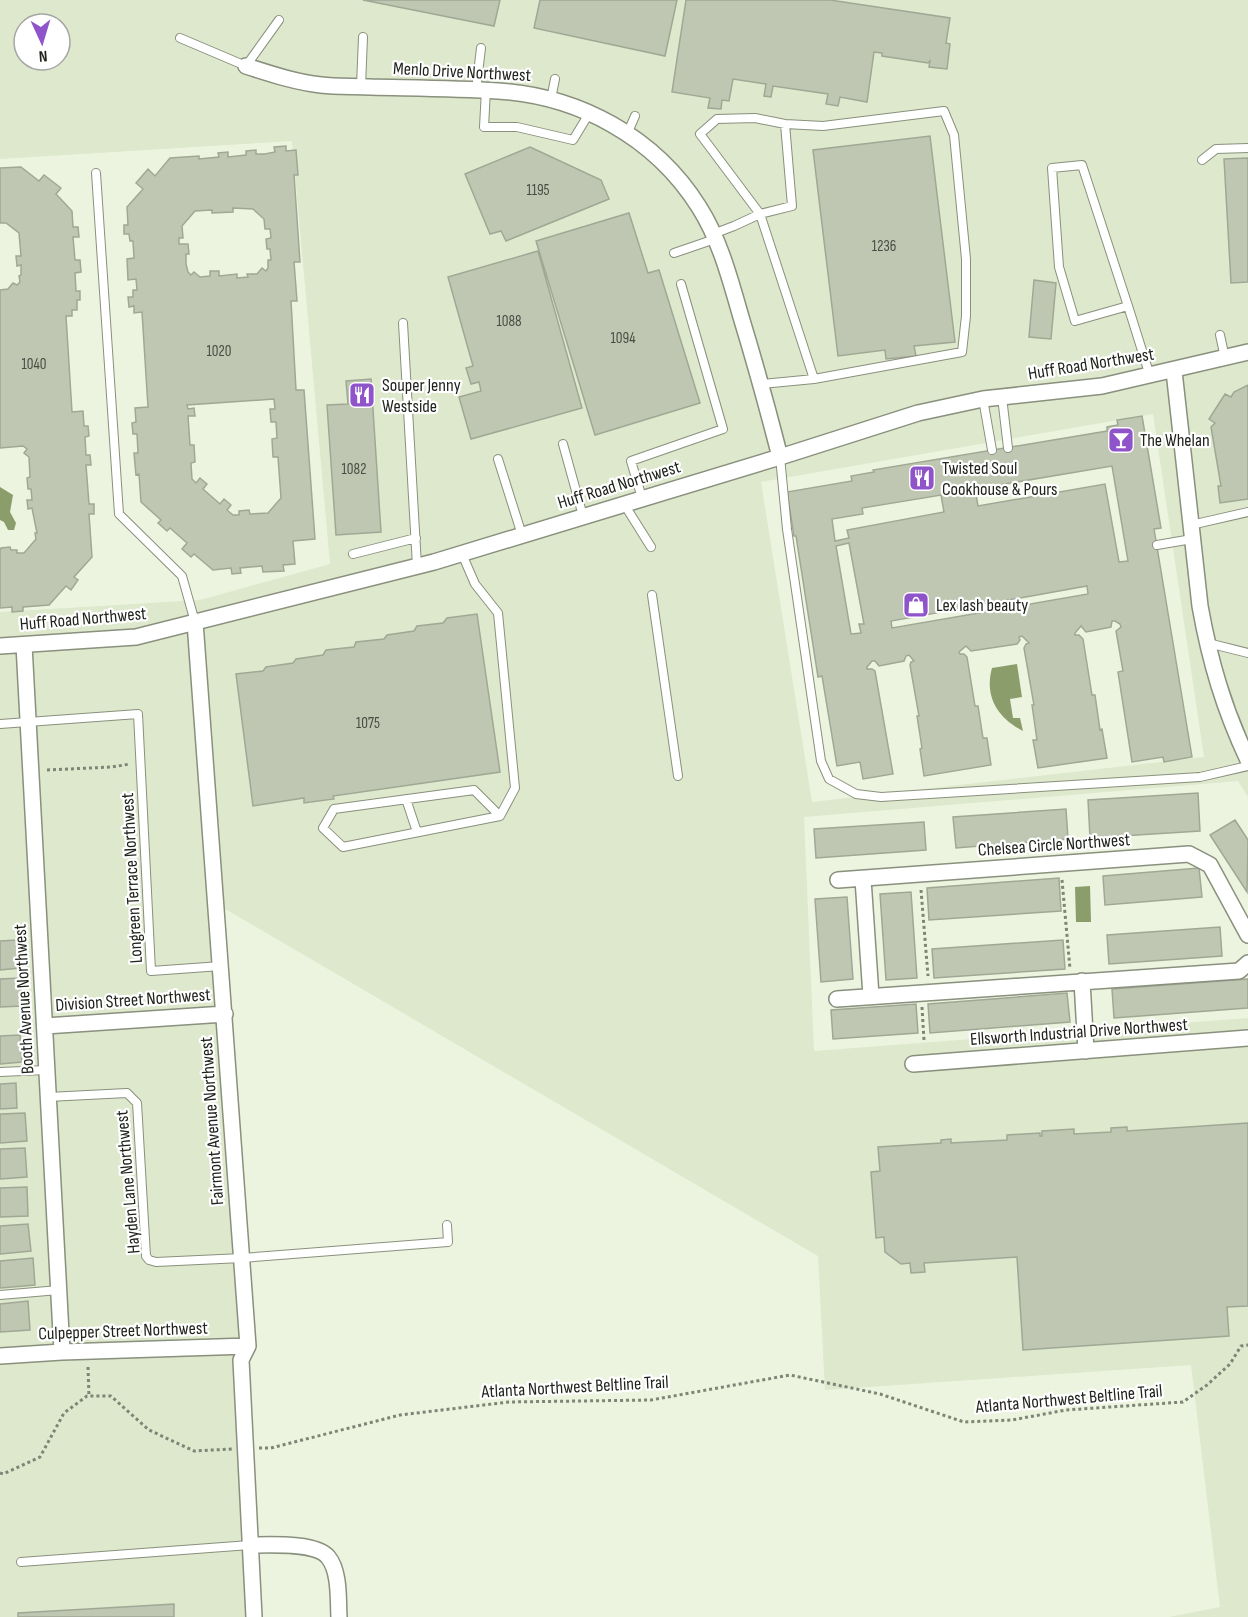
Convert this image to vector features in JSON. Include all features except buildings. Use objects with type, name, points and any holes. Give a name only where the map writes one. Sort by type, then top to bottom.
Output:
[{"type":"street","name":"Menlo Drive Northwest","points":[[246,66],[281,77],[322,85],[534,94],[590,112],[627,132],[658,157],[680,180],[699,206],[714,236],[726,265],[780,457]]},
{"type":"street","name":"Huff Road Northwest","points":[[0,646],[136,637],[462,554],[780,457],[918,412],[983,399],[1101,386],[1174,371],[1248,352]]},
{"type":"street","points":[[1174,371],[1206,642],[1230,722],[1248,760]]},
{"type":"street","name":"Fairmont Avenue Northwest","points":[[195,622],[248,1347],[241,1360],[254,1617]]},
{"type":"street","name":"Booth Avenue Northwest","points":[[24,645],[62,1352]]},
{"type":"street","name":"Chelsea Circle Northwest","points":[[838,880],[1189,854],[1210,864],[1244,915],[1248,935]]},
{"type":"street","points":[[863,879],[871,996]]},
{"type":"street","points":[[837,999],[1239,971],[1248,963]]},
{"type":"street","points":[[1082,981],[1086,1051]]},
{"type":"street","name":"Division Street Northwest","points":[[45,1026],[225,1014]]},
{"type":"street","name":"Ellsworth Industrial Drive Northwest","points":[[913,1064],[1248,1038]]},
{"type":"street","name":"Culpepper Street Northwest","points":[[0,1356],[248,1347]]},
{"type":"street","points":[[250,1545],[295,1546],[317,1550],[328,1557],[334,1569],[339,1617]]},
{"type":"lane","points":[[180,38],[246,66],[279,20]]},
{"type":"lane","points":[[361,86],[363,37]]},
{"type":"lane","points":[[481,48],[484,127],[517,127],[573,140],[590,112]]},
{"type":"lane","points":[[551,99],[555,79]]},
{"type":"lane","points":[[761,384],[814,379],[962,352],[966,316],[966,259],[954,135],[944,111],[823,126],[785,124],[755,118],[717,119],[700,134],[760,214],[814,379]]},
{"type":"lane","points":[[627,132],[635,116]]},
{"type":"lane","points":[[674,253],[760,214],[792,206],[785,124]]},
{"type":"lane","points":[[1202,160],[1216,149],[1248,148]]},
{"type":"lane","points":[[1128,306],[1075,321],[1059,267],[1052,168],[1082,165],[1128,306],[1150,376]]},
{"type":"lane","points":[[96,173],[119,514],[182,576],[195,622]]},
{"type":"lane","points":[[642,498],[631,461],[723,429],[681,284]]},
{"type":"lane","points":[[403,323],[417,566]]},
{"type":"lane","points":[[1220,335],[1225,358]]},
{"type":"lane","points":[[1002,397],[1008,448]]},
{"type":"lane","points":[[983,399],[992,450]]},
{"type":"lane","points":[[988,429],[1005,426]]},
{"type":"lane","points":[[563,444],[583,516]]},
{"type":"lane","points":[[780,457],[787,529],[821,761],[829,779],[856,794],[881,797],[1200,777],[1248,766]]},
{"type":"lane","points":[[498,459],[522,535]]},
{"type":"lane","points":[[624,504],[651,547]]},
{"type":"lane","points":[[1156,545],[1248,512]]},
{"type":"lane","points":[[354,554],[416,538]]},
{"type":"lane","points":[[462,554],[476,584],[498,613],[516,788],[500,816],[343,847],[323,828],[334,809],[474,790],[500,816]]},
{"type":"lane","points":[[652,595],[678,776]]},
{"type":"lane","points":[[1206,642],[1248,653]]},
{"type":"lane","name":"Longreen Terrace Northwest","points":[[28,722],[138,714],[151,971],[221,966]]},
{"type":"lane","points":[[0,724],[28,722]]},
{"type":"lane","points":[[406,799],[417,832]]},
{"type":"lane","points":[[0,1072],[46,1070]]},
{"type":"lane","name":"Hayden Lane Northwest","points":[[48,1097],[127,1093],[137,1103],[149,1260],[156,1262],[242,1258]]},
{"type":"lane","points":[[242,1258],[448,1242],[447,1225]]},
{"type":"lane","points":[[0,1295],[59,1290]]},
{"type":"lane","points":[[21,1562],[250,1545]]},
{"type":"path","points":[[45,770],[130,764]]},
{"type":"path","points":[[1062,875],[1070,970]]},
{"type":"path","points":[[921,885],[928,980]]},
{"type":"path","points":[[921,999],[924,1040]]},
{"type":"path","name":"Atlanta Northwest Beltline Trail","points":[[90,1396],[111,1396],[149,1430],[194,1451],[271,1448],[400,1415],[509,1402],[651,1400],[790,1375],[880,1394],[964,1422],[1012,1420],[1066,1410],[1183,1401],[1207,1385],[1230,1364],[1241,1346],[1248,1345]]},
{"type":"path","points":[[0,1473],[3,1474],[40,1457],[64,1413],[90,1396],[88,1366]]},
{"type":"shaded area","points":[[0,0],[1248,0],[1248,797],[1238,781],[804,817],[814,1051],[1248,1018],[1248,1617],[1169,1617],[1220,1607],[1191,1365],[825,1390],[818,1256],[210,900],[248,1346],[250,1617],[0,1617],[0,612],[200,600],[330,564],[292,141],[0,159]],"holes":[[[1153,414],[1204,757],[812,802],[761,482]]]},
{"type":"shaded area","points":[[0,487],[13,495],[10,512],[16,523],[14,530],[8,530],[4,522],[0,520]]},
{"type":"shaded area","points":[[1017,664],[1022,697],[1010,699],[1013,718],[1020,718],[1023,731],[1006,720],[1000,713],[995,706],[990,688],[992,668]]},
{"type":"shaded area","points":[[1090,886],[1091,922],[1076,922],[1075,887]]},
{"type":"place","name":"Souper Jenny Westside","points":[[362,395]]},
{"type":"place","name":"The Whelan","points":[[1121,440]]},
{"type":"place","name":"Twisted Soul Cookhouse & Pours","points":[[922,478]]},
{"type":"place","name":"Lex lash beauty","points":[[916,605]]}]
